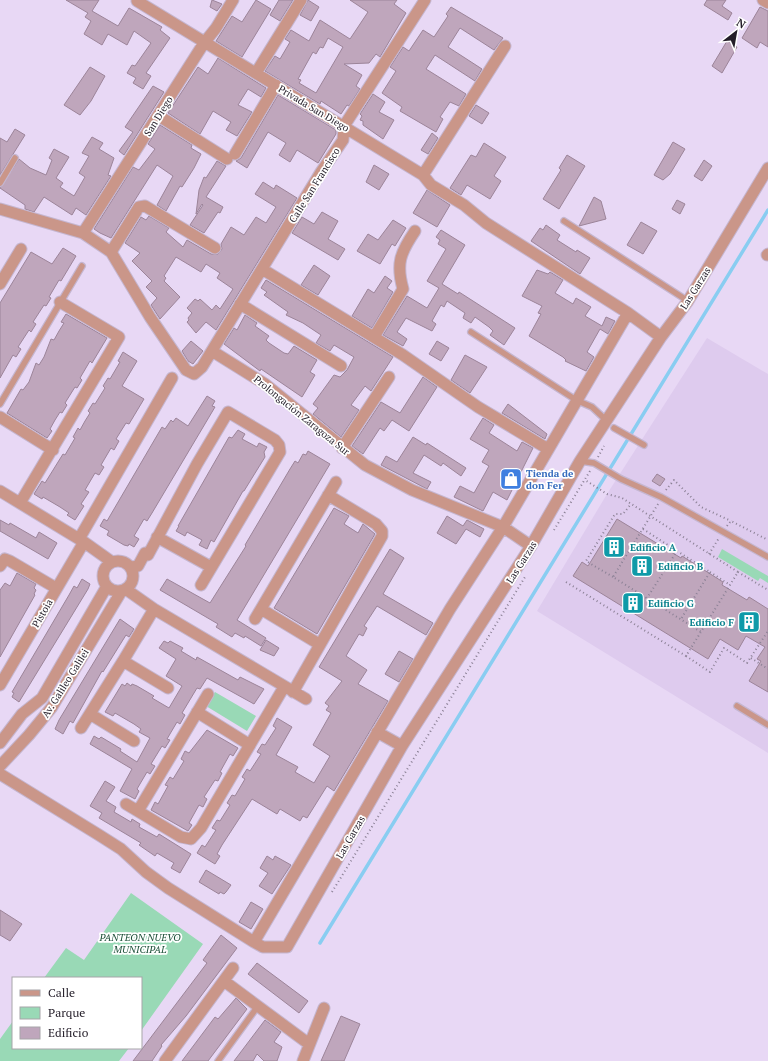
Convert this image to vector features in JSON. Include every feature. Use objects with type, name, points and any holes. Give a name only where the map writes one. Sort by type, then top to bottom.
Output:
[{"type":"street","name":"San Diego","points":[[83,233],[159,116],[204,42],[216,28],[233,0]]},
{"type":"street","points":[[256,72],[301,0]]},
{"type":"street","name":"Calle San Francisco","points":[[212,350],[343,140],[344,126],[425,0]]},
{"type":"street","points":[[764,0],[768,3]]},
{"type":"street","name":"Privada San Diego","points":[[137,1],[423,175],[431,184],[464,205],[486,223],[628,313]]},
{"type":"street","points":[[423,175],[505,46]]},
{"type":"street","points":[[159,116],[231,157],[276,85]]},
{"type":"street","name":"Las Garzas","points":[[254,942],[263,947],[287,947],[402,746],[531,546],[580,461],[611,424],[661,337],[688,301],[768,168]]},
{"type":"street","points":[[111,252],[139,207],[145,206],[215,248]]},
{"type":"street","points":[[0,209],[83,233],[111,252],[150,318],[186,370],[194,374],[202,367],[212,350]]},
{"type":"street","points":[[374,337],[403,290],[398,269],[406,245],[415,231]]},
{"type":"street","points":[[0,284],[4,268],[21,249]]},
{"type":"street","points":[[262,269],[374,337],[478,407],[548,449]]},
{"type":"street","points":[[20,503],[119,337],[60,302]]},
{"type":"street","points":[[240,304],[341,366]]},
{"type":"street","points":[[0,774],[105,839],[168,888],[254,942],[450,609],[503,527],[628,313],[661,337]]},
{"type":"street","name":"Prolongación Zaragoza Sur","points":[[212,350],[265,384],[365,466],[412,490],[503,527],[531,546]]},
{"type":"street","points":[[202,367],[214,362],[232,362]]},
{"type":"street","points":[[342,448],[389,377]]},
{"type":"street","name":"Pistoia","points":[[0,685],[56,588],[81,540],[172,378]]},
{"type":"street","points":[[132,567],[138,566],[145,553],[148,555],[196,464],[228,412],[275,440],[279,445],[280,452],[278,459],[201,585]]},
{"type":"street","points":[[0,417],[53,450]]},
{"type":"street","points":[[255,619],[336,482]]},
{"type":"street","points":[[0,491],[81,540],[112,562],[126,563],[132,567],[135,574],[134,580],[124,591]]},
{"type":"street","points":[[126,804],[181,837],[191,839],[201,828],[250,744],[320,644],[379,542],[382,531],[376,524],[328,495]]},
{"type":"street","points":[[157,538],[211,567]]},
{"type":"street","points":[[0,566],[5,559],[56,588]]},
{"type":"street","points":[[112,562],[103,571],[103,581],[107,586],[124,591],[154,608],[306,699]]},
{"type":"street","points":[[0,743],[16,724],[22,714],[42,698],[107,586]]},
{"type":"street","name":"Av. Galileo Galilei","points":[[0,766],[29,735],[52,706],[124,591]]},
{"type":"street","points":[[81,728],[154,608]]},
{"type":"street","points":[[261,609],[320,644]]},
{"type":"street","points":[[123,661],[168,688]]},
{"type":"street","points":[[138,811],[208,694]]},
{"type":"street","points":[[42,698],[52,706]]},
{"type":"street","points":[[197,712],[250,744]]},
{"type":"street","points":[[90,714],[134,741]]},
{"type":"street","points":[[16,724],[29,735]]},
{"type":"street","points":[[377,732],[402,746]]},
{"type":"street","points":[[165,1061],[233,968]]},
{"type":"street","points":[[224,980],[309,1044]]},
{"type":"street","points":[[303,1061],[324,1008]]},
{"type":"lane","points":[[0,183],[15,158]]},
{"type":"lane","points":[[564,221],[688,301]]},
{"type":"lane","points":[[0,404],[82,266]]},
{"type":"lane","points":[[471,332],[576,400],[592,407],[611,424],[644,445]]},
{"type":"lane","points":[[580,461],[594,463],[621,479],[662,497],[768,557]]},
{"type":"lane","points":[[737,706],[768,725]]},
{"type":"lane","points":[[218,1061],[258,1006]]},
{"type":"path","points":[[552,534],[585,480],[611,424]]},
{"type":"path","points":[[585,480],[607,494],[622,498],[768,590]]},
{"type":"path","points":[[631,504],[623,514],[615,514],[586,561],[701,632]]},
{"type":"path","points":[[613,577],[651,517]]},
{"type":"path","points":[[643,529],[730,585]]},
{"type":"path","points":[[647,598],[678,551]]},
{"type":"path","points":[[681,619],[710,572]]},
{"type":"path","points":[[686,656],[738,572]]},
{"type":"path","points":[[331,895],[526,575]]},
{"type":"path","points":[[566,582],[710,672],[724,648],[747,663],[768,631]]},
{"type":"path","points":[[750,658],[768,669]]},
{"type":"shaded area","points":[[707,338],[768,374],[768,753],[537,611],[607,494]]},
{"type":"green space","points":[[722,549],[768,576],[768,583],[760,578],[758,581],[718,557]]},
{"type":"green space","points":[[215,692],[256,716],[247,731],[206,706]]},
{"type":"green space","name":"PANTEON NUEVO MUNICIPAL","points":[[131,893],[203,944],[142,1030],[142,977],[45,977],[66,948],[84,960]]},
{"type":"green space","points":[[12,1022],[12,1049],[128,1049],[119,1061],[0,1061],[0,1039]]},
{"type":"building","points":[[66,0],[99,0],[92,11],[118,26],[129,8],[162,27],[160,30],[170,38],[146,73],[151,76],[143,89],[133,83],[136,78],[127,73],[132,65],[135,66],[151,43],[134,31],[127,45],[108,34],[102,45],[84,34],[91,21],[85,17],[88,13]]},
{"type":"building","points":[[212,0],[222,4],[217,11],[210,7]]},
{"type":"building","points":[[256,0],[271,9],[242,57],[216,41],[232,16],[242,22]]},
{"type":"building","points":[[279,0],[293,0],[280,21],[270,15]]},
{"type":"building","points":[[308,0],[319,7],[311,21],[300,15]]},
{"type":"building","points":[[350,0],[397,0],[394,4],[406,13],[380,57],[376,54],[369,63],[344,64],[362,75],[356,86],[360,89],[349,106],[347,105],[341,114],[321,101],[320,104],[265,71],[275,56],[280,59],[290,42],[285,39],[291,30],[309,41],[320,20],[350,39],[368,12]],"holes":[[[328,38],[343,47],[316,93],[299,83],[301,80],[298,79],[313,52],[316,54],[320,47],[323,48]]]},
{"type":"building","points":[[707,0],[726,0],[722,6],[732,13],[728,20],[704,5]]},
{"type":"building","points":[[451,7],[503,38],[494,50],[460,28],[448,47],[482,69],[475,81],[435,55],[426,69],[466,94],[459,106],[450,102],[440,117],[443,119],[436,132],[400,111],[402,107],[382,93],[396,71],[390,67],[403,47],[409,51],[423,30],[434,37],[448,16],[446,14]]},
{"type":"building","points":[[760,7],[768,11],[768,47],[760,42],[757,48],[742,38]]},
{"type":"building","points":[[727,41],[737,47],[722,73],[712,66]]},
{"type":"building","points":[[218,58],[266,88],[261,97],[248,89],[238,105],[252,112],[237,136],[226,130],[231,122],[213,111],[200,134],[168,113],[198,67],[208,74]]},
{"type":"building","points":[[90,67],[105,76],[91,101],[80,115],[64,105]]},
{"type":"building","points":[[153,86],[164,92],[124,155],[119,151],[133,132],[125,127]]},
{"type":"building","points":[[373,94],[385,102],[379,112],[394,120],[383,139],[363,125],[363,121],[360,120],[362,116],[360,114]]},
{"type":"building","points":[[278,95],[336,130],[336,134],[318,163],[297,150],[290,162],[279,155],[286,143],[268,132],[247,168],[236,161],[241,158]]},
{"type":"building","points":[[476,105],[489,113],[482,124],[469,116]]},
{"type":"building","points":[[160,125],[192,145],[191,148],[201,154],[194,168],[182,187],[180,186],[166,211],[157,205],[173,176],[157,165],[111,238],[100,233],[94,229],[133,167],[139,170],[155,149],[148,144]]},
{"type":"building","points":[[15,129],[25,135],[0,175],[0,138],[7,142]]},
{"type":"building","points":[[432,133],[438,138],[428,154],[421,150]]},
{"type":"building","points":[[92,137],[103,143],[99,149],[114,158],[108,175],[111,176],[86,215],[76,208],[72,215],[44,197],[34,212],[25,209],[25,205],[0,188],[19,159],[30,168],[46,175],[52,160],[49,158],[54,149],[69,157],[56,178],[63,183],[60,187],[74,196],[85,177],[79,173],[89,156],[82,153]]},
{"type":"building","points":[[673,142],[685,149],[670,174],[663,180],[654,175]]},
{"type":"building","points":[[484,143],[506,157],[494,176],[501,181],[490,199],[467,185],[461,195],[450,188],[471,155],[476,157]]},
{"type":"building","points":[[567,155],[585,166],[559,209],[543,199],[561,170],[559,168]]},
{"type":"building","points":[[704,160],[712,166],[702,181],[694,176]]},
{"type":"building","points":[[217,161],[226,166],[206,197],[223,207],[204,233],[190,225],[203,205],[202,204],[196,214],[199,190],[204,177],[206,178]]},
{"type":"building","points":[[374,165],[389,174],[379,190],[366,182]]},
{"type":"building","points":[[263,182],[274,189],[276,185],[297,198],[216,330],[206,322],[196,333],[187,322],[192,313],[187,308],[195,299],[198,301],[200,299],[212,310],[216,305],[220,309],[233,289],[217,278],[220,273],[206,264],[201,272],[176,257],[164,276],[166,278],[164,281],[180,297],[160,319],[151,305],[157,298],[146,287],[152,281],[132,261],[140,253],[125,243],[141,217],[146,220],[149,216],[169,228],[166,232],[183,247],[187,240],[211,254],[218,254],[222,249],[221,244],[231,227],[244,235],[256,217],[266,223],[276,207],[255,194]]},
{"type":"building","points":[[427,190],[450,205],[437,227],[413,213]]},
{"type":"building","points":[[594,197],[601,201],[606,219],[579,226]]},
{"type":"building","points":[[677,200],[685,204],[680,214],[672,209]]},
{"type":"building","points":[[322,212],[338,221],[328,239],[345,249],[338,260],[292,233],[302,217],[314,224]]},
{"type":"building","points":[[393,220],[406,228],[395,246],[392,244],[380,264],[357,251],[368,234],[378,240]]},
{"type":"building","points":[[641,222],[657,231],[643,254],[627,245]]},
{"type":"building","points":[[546,225],[560,235],[557,240],[576,252],[577,250],[590,258],[580,274],[531,241],[540,228],[543,230]]},
{"type":"building","points":[[441,230],[465,245],[442,284],[458,294],[459,292],[515,328],[504,345],[490,335],[493,331],[489,327],[475,317],[471,323],[463,318],[465,313],[447,301],[444,307],[441,305],[432,321],[436,324],[432,331],[406,318],[397,332],[407,339],[403,346],[383,335],[407,296],[427,308],[439,288],[427,281],[446,249],[438,244],[440,240],[436,237]]},
{"type":"building","points":[[63,248],[76,256],[61,281],[59,280],[49,297],[51,298],[46,306],[44,305],[33,322],[36,324],[31,332],[29,330],[18,347],[21,349],[16,357],[13,355],[0,378],[0,303],[31,252],[52,264]]},
{"type":"building","points":[[314,265],[330,276],[318,295],[301,285]]},
{"type":"building","points":[[537,270],[548,274],[550,272],[563,280],[555,293],[573,304],[576,298],[591,307],[585,316],[602,326],[606,317],[615,321],[608,334],[600,329],[587,352],[594,357],[586,371],[565,361],[566,360],[563,357],[529,336],[541,314],[538,313],[542,306],[522,296]]},
{"type":"building","points":[[385,276],[392,281],[387,288],[393,292],[372,328],[352,316],[368,289],[374,293]]},
{"type":"building","points":[[266,280],[393,357],[371,391],[365,386],[351,405],[359,410],[341,437],[313,414],[318,408],[313,404],[334,375],[340,377],[347,370],[354,357],[334,345],[330,351],[316,343],[321,335],[303,323],[286,315],[288,312],[264,295],[267,292],[261,288]]},
{"type":"building","points":[[66,314],[107,338],[92,363],[90,361],[80,378],[82,380],[77,388],[75,387],[65,403],[67,405],[55,420],[50,429],[52,431],[47,438],[7,413],[21,389],[23,390],[29,382],[36,363],[39,365],[44,357],[51,339],[54,340],[64,323],[61,322]]},
{"type":"building","points":[[245,315],[257,323],[255,326],[269,336],[266,340],[269,343],[284,353],[288,354],[294,346],[317,360],[310,372],[315,375],[302,397],[261,369],[260,371],[224,344],[234,328],[237,330]]},
{"type":"building","points":[[191,341],[203,351],[193,364],[188,361],[182,351]]},
{"type":"building","points":[[437,341],[449,348],[441,361],[429,354]]},
{"type":"building","points":[[123,352],[137,361],[122,386],[144,399],[129,424],[126,423],[116,439],[119,441],[114,450],[111,448],[101,465],[104,467],[99,475],[95,473],[85,490],[89,492],[81,504],[84,506],[75,520],[67,515],[69,513],[60,507],[43,497],[42,499],[34,494],[42,481],[45,483],[63,454],[65,455],[75,438],[73,437],[78,428],[80,430],[90,413],[88,411],[93,403],[95,404],[105,388],[103,386],[108,378],[110,379],[120,362],[118,361]]},
{"type":"building","points":[[465,355],[487,367],[470,393],[451,380]]},
{"type":"building","points":[[423,377],[437,387],[409,431],[392,420],[384,431],[380,428],[363,454],[352,446],[381,402],[400,413]]},
{"type":"building","points":[[207,396],[215,401],[212,406],[215,407],[147,521],[144,519],[134,536],[139,539],[134,547],[129,544],[128,546],[124,545],[107,535],[109,531],[100,526],[104,519],[107,521],[162,427],[165,429],[171,420],[173,422],[176,418],[188,426]]},
{"type":"building","points":[[508,404],[547,434],[545,439],[502,413]]},
{"type":"building","points":[[483,418],[494,425],[489,433],[517,451],[522,442],[533,448],[507,500],[493,492],[483,511],[454,497],[460,486],[474,493],[489,466],[482,462],[489,450],[470,439]]},
{"type":"building","points":[[238,430],[245,434],[242,439],[257,447],[259,443],[267,447],[264,452],[265,457],[243,491],[214,542],[211,540],[207,549],[199,545],[202,540],[187,532],[185,536],[176,531],[229,437],[232,438]]},
{"type":"building","points":[[413,437],[426,445],[427,443],[466,468],[461,476],[443,463],[441,466],[424,455],[413,473],[431,482],[427,489],[381,465],[386,456],[397,462]]},
{"type":"building","points":[[308,451],[330,464],[237,620],[266,638],[261,646],[245,636],[244,638],[235,633],[232,637],[216,627],[218,624],[160,590],[167,579],[210,603],[246,546],[245,545],[295,461],[298,463],[303,454],[306,455]]},
{"type":"building","points":[[657,474],[665,479],[660,486],[652,481]]},
{"type":"building","points":[[334,508],[349,516],[344,524],[358,533],[363,524],[375,534],[317,634],[274,608]]},
{"type":"building","points":[[447,516],[463,526],[467,520],[484,529],[480,537],[466,529],[456,544],[437,533]]},
{"type":"building","points":[[617,519],[681,558],[682,556],[723,582],[722,585],[747,600],[749,597],[768,609],[768,692],[749,681],[761,661],[757,659],[765,647],[746,636],[738,650],[720,639],[708,659],[573,576],[582,562],[588,566]]},
{"type":"building","points":[[0,520],[9,525],[10,523],[36,538],[39,532],[57,543],[48,559],[0,531]]},
{"type":"building","points":[[390,549],[404,558],[383,594],[433,623],[426,635],[377,606],[364,626],[367,628],[363,636],[359,634],[346,656],[367,670],[358,684],[388,701],[334,791],[327,786],[307,818],[303,816],[300,821],[280,809],[277,814],[252,799],[222,845],[217,854],[220,856],[215,864],[197,853],[202,845],[205,847],[216,830],[212,828],[217,820],[220,821],[230,805],[227,803],[232,795],[235,796],[245,779],[242,777],[247,769],[250,771],[261,754],[257,752],[262,744],[265,745],[276,728],[273,726],[277,718],[292,727],[276,755],[298,767],[295,772],[314,783],[330,756],[313,745],[331,713],[326,710],[329,706],[325,703],[342,681],[319,667]]},
{"type":"building","points":[[17,573],[36,584],[34,588],[36,590],[35,595],[0,657],[0,590],[5,583],[10,586]]},
{"type":"building","points":[[82,579],[90,584],[88,589],[19,702],[12,697],[14,693],[12,692],[74,586],[77,588]]},
{"type":"building","points":[[120,619],[134,629],[129,637],[126,635],[103,672],[102,671],[73,723],[70,721],[63,734],[55,729],[59,720]]},
{"type":"building","points":[[266,640],[279,648],[274,656],[260,650]]},
{"type":"building","points":[[164,641],[168,643],[170,641],[183,648],[181,651],[196,660],[197,657],[238,680],[240,677],[264,689],[254,704],[207,678],[200,689],[197,688],[182,713],[185,715],[180,724],[177,722],[167,739],[170,740],[165,748],[162,746],[151,764],[155,766],[150,774],[147,772],[137,789],[139,791],[135,799],[120,791],[132,769],[90,744],[94,736],[99,739],[101,737],[121,749],[120,751],[137,762],[150,738],[139,732],[141,729],[134,724],[115,713],[113,716],[105,712],[122,684],[125,686],[127,683],[131,686],[132,684],[137,686],[154,696],[152,698],[169,708],[182,686],[166,676],[176,659],[159,648]]},
{"type":"building","points":[[399,651],[413,659],[399,682],[385,674]]},
{"type":"building","points":[[207,730],[238,748],[233,756],[230,754],[220,772],[222,773],[218,781],[215,780],[204,797],[207,799],[203,807],[199,805],[189,823],[192,825],[188,831],[151,810],[155,802],[158,804],[168,786],[165,785],[170,777],[173,779],[184,761],[181,759],[185,751],[189,753]]},
{"type":"building","points":[[105,781],[115,787],[106,801],[116,807],[114,812],[131,822],[132,819],[140,824],[139,827],[157,837],[159,834],[191,854],[180,873],[171,868],[174,863],[157,853],[155,856],[139,845],[141,843],[99,818],[102,813],[90,806]]},
{"type":"building","points":[[267,856],[273,860],[275,856],[291,865],[272,894],[259,886],[268,873],[260,868]]},
{"type":"building","points":[[206,870],[231,885],[224,894],[220,892],[219,894],[199,882]]},
{"type":"building","points":[[251,902],[263,909],[251,929],[239,922]]},
{"type":"building","points":[[0,910],[22,924],[10,941],[0,935]]},
{"type":"building","points":[[221,935],[237,948],[186,1016],[161,1045],[162,1046],[152,1061],[133,1061],[207,963],[203,960]]},
{"type":"building","points":[[257,963],[308,1001],[299,1013],[248,974]]},
{"type":"building","points":[[236,998],[247,1009],[208,1061],[182,1061],[215,1017],[218,1019]]},
{"type":"building","points":[[341,1016],[360,1024],[344,1061],[321,1061]]},
{"type":"building","points":[[265,1020],[281,1032],[274,1042],[282,1047],[277,1061],[264,1061],[257,1054],[253,1061],[234,1061]]},
{"type":"waterway","points":[[320,943],[768,210]]},
{"type":"place","name":"Tienda de don Fer","points":[[511,479]]},
{"type":"place","name":"Edificio A","points":[[614,547]]},
{"type":"place","name":"Edificio B","points":[[642,566]]},
{"type":"place","name":"Edificio G","points":[[633,603]]},
{"type":"place","name":"Edificio F","points":[[749,622]]}]
